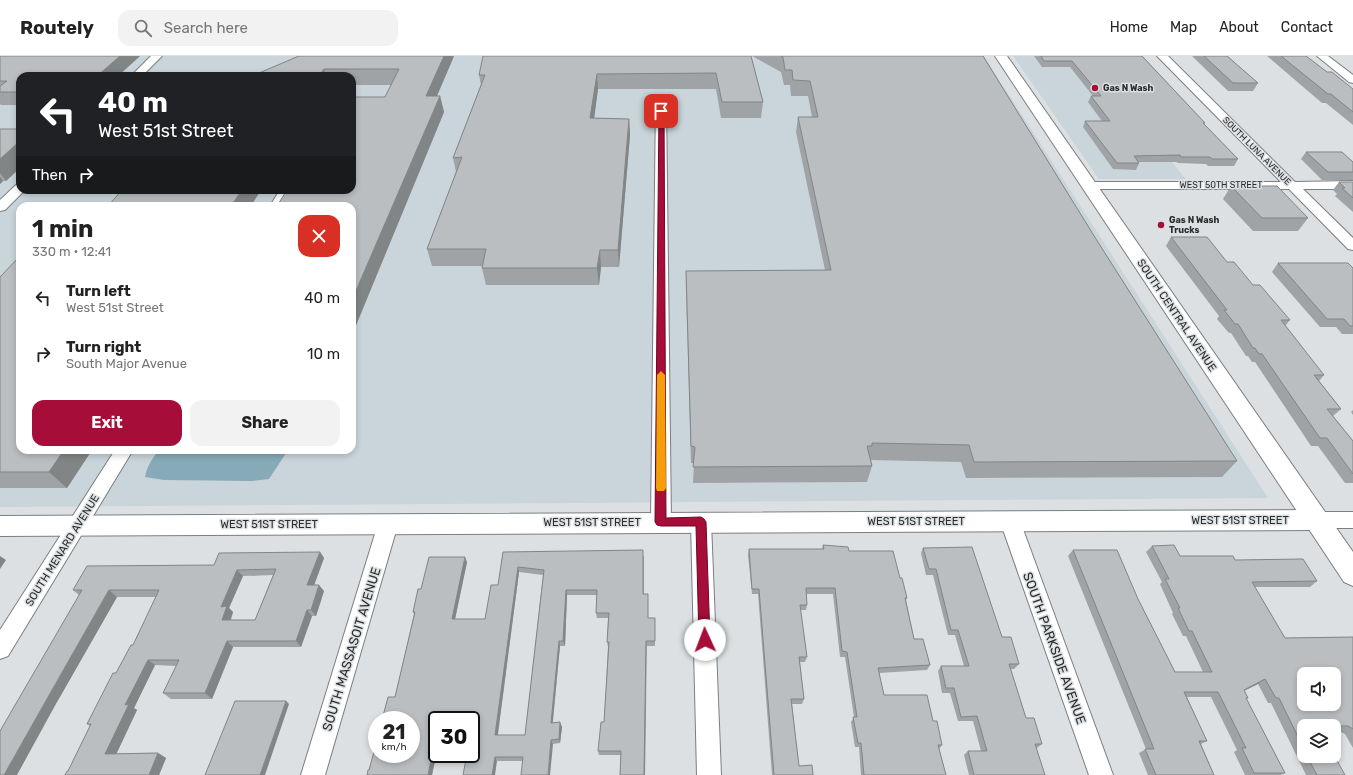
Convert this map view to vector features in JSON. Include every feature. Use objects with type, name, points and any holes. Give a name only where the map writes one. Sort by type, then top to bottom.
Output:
[{"type":"main road","name":"SOUTH CENTRAL AVENUE","points":[[1001,56],[1353,574]]},
{"type":"street","points":[[140,72],[157,56]]},
{"type":"street","name":"SOUTH LUNA AVENUE","points":[[1162,56],[1353,246]]},
{"type":"street","points":[[1322,56],[1353,80]]},
{"type":"street","points":[[661,99],[661,522]]},
{"type":"street","name":"WEST 50TH STREET","points":[[1089,186],[1353,185]]},
{"type":"street","points":[[0,207],[16,192]]},
{"type":"street","name":"SOUTH MENARD AVENUE","points":[[0,650],[122,454]]},
{"type":"street","name":"WEST 51ST STREET","points":[[0,526],[1353,520]]},
{"type":"street","name":"SOUTH PARKSIDE AVENUE","points":[[1010,521],[1100,775]]},
{"type":"street","points":[[701,522],[709,775]]},
{"type":"street","name":"SOUTH MASSASOIT AVENUE","points":[[313,775],[388,524]]},
{"type":"shaded area","points":[[0,56],[984,56],[1268,498],[0,507]]},
{"type":"shaded area","points":[[1013,56],[1083,56],[1186,179],[1099,179]]},
{"type":"water","points":[[156,454],[285,454],[269,479],[251,481],[164,480],[145,477],[150,463]]},
{"type":"building","points":[[0,56],[120,56],[102,72],[16,72],[16,92],[0,92],[0,86],[7,81],[0,81]]},
{"type":"building","points":[[299,56],[444,56],[426,96],[440,96],[356,291],[356,202],[280,202],[284,194],[356,194],[356,97],[385,97],[399,69],[324,69],[322,72],[261,72]]},
{"type":"building","points":[[483,56],[751,56],[763,102],[722,102],[716,73],[597,74],[590,118],[629,119],[618,250],[600,250],[597,268],[482,268],[486,249],[427,249],[462,157],[453,158],[485,75],[479,75]]},
{"type":"building","points":[[781,56],[983,56],[1096,239],[1237,461],[974,462],[969,445],[872,443],[872,446],[867,446],[872,466],[693,467],[695,447],[691,446],[686,271],[831,270],[798,117],[818,117],[810,81],[793,80],[792,70],[785,70],[783,57]]},
{"type":"building","points":[[1041,56],[1142,56],[1238,159],[1181,157],[1180,155],[1134,156],[1139,163],[1117,163],[1085,121],[1110,121],[1091,96],[1101,96],[1072,61],[1044,61]]},
{"type":"building","points":[[1204,56],[1227,56],[1258,83],[1233,83]]},
{"type":"building","points":[[1281,56],[1306,56],[1327,72],[1332,72],[1353,89],[1353,112],[1331,94],[1328,94]]},
{"type":"building","points":[[0,129],[16,129],[16,145],[0,159]]},
{"type":"building","points":[[1306,152],[1342,152],[1353,162],[1353,172],[1328,172]]},
{"type":"building","points":[[1339,182],[1353,182],[1353,198],[1342,188],[1345,188]]},
{"type":"building","points":[[1231,186],[1277,186],[1308,218],[1262,218]]},
{"type":"building","points":[[118,194],[239,194],[234,202],[112,202]]},
{"type":"building","points":[[1171,237],[1207,237],[1227,262],[1234,262],[1253,285],[1260,285],[1290,320],[1281,320],[1324,375],[1314,375],[1341,409],[1327,409],[1353,441],[1353,474],[1327,438],[1320,438],[1262,354],[1259,354],[1255,348],[1253,348],[1238,324],[1235,324],[1224,310],[1227,310]]},
{"type":"building","points":[[16,260],[16,454],[61,454],[49,472],[0,472],[0,277]]},
{"type":"building","points":[[1278,263],[1348,263],[1353,268],[1353,326],[1350,326],[1344,319],[1327,319]]},
{"type":"building","points":[[823,545],[848,547],[849,551],[893,551],[907,598],[905,598],[914,639],[923,639],[930,665],[878,668],[884,695],[927,695],[933,721],[937,721],[942,745],[938,745],[946,775],[864,775],[861,743],[858,743],[853,717],[857,717],[847,652],[842,651],[835,588],[806,588],[807,605],[800,605],[807,657],[799,657],[804,699],[791,699],[799,766],[812,765],[813,775],[774,775],[759,589],[752,589],[749,549],[824,549]]},
{"type":"building","points":[[1174,545],[1180,556],[1233,556],[1235,560],[1303,559],[1317,581],[1252,582],[1285,638],[1353,637],[1353,729],[1348,726],[1341,726],[1341,719],[1297,719],[1297,735],[1279,698],[1276,698],[1265,679],[1244,690],[1248,698],[1246,698],[1285,773],[1254,773],[1242,748],[1246,748],[1218,692],[1184,692],[1207,741],[1199,741],[1214,775],[1156,775],[1145,749],[1154,749],[1073,550],[1117,550],[1138,599],[1175,672],[1212,672],[1192,631],[1189,631],[1178,608],[1180,608],[1165,579],[1169,579],[1152,546]]},
{"type":"building","points":[[972,547],[1002,637],[1011,637],[1019,664],[1009,664],[1026,718],[1034,718],[1042,744],[1035,744],[1045,775],[974,775],[968,751],[987,751],[977,716],[961,717],[954,688],[946,688],[941,666],[969,666],[958,630],[951,630],[936,569],[929,569],[923,548]]},
{"type":"building","points":[[643,550],[643,594],[648,594],[648,618],[655,618],[655,641],[646,641],[644,775],[620,775],[621,751],[598,751],[601,722],[604,722],[609,642],[607,642],[609,613],[596,613],[597,590],[566,590],[563,641],[559,641],[551,723],[560,722],[559,739],[551,740],[548,775],[521,775],[523,757],[495,757],[492,775],[463,775],[465,763],[480,763],[480,711],[428,711],[428,763],[430,763],[428,775],[367,775],[371,763],[420,763],[420,711],[384,711],[388,697],[395,697],[415,612],[413,612],[418,589],[421,589],[429,557],[465,557],[452,619],[485,619],[491,585],[498,585],[503,552]],"holes":[[[518,567],[544,570],[525,735],[495,735]]]},
{"type":"building","points":[[320,552],[307,585],[319,585],[311,610],[307,610],[296,641],[227,641],[205,693],[163,693],[179,660],[148,660],[125,705],[129,704],[105,754],[158,753],[149,775],[65,775],[91,724],[87,724],[113,673],[116,673],[131,645],[133,645],[159,590],[109,590],[4,775],[0,775],[0,731],[82,590],[73,590],[87,566],[214,565],[219,553]],"holes":[[[276,569],[255,620],[222,620],[227,606],[221,607],[237,570]]]},
{"type":"building","points":[[235,701],[286,701],[260,775],[205,775]]},
{"type":"building","points":[[1311,763],[1338,763],[1345,775],[1317,775]]},
{"type":"slow traffic","points":[[661,375],[661,488]]},
{"type":"place","name":"Gas N Wash","points":[[1095,88]]},
{"type":"place","name":"Gas N Wash Trucks","points":[[1161,225]]},
{"type":"route","points":[[661,111],[661,522],[701,522],[705,640]]}]
